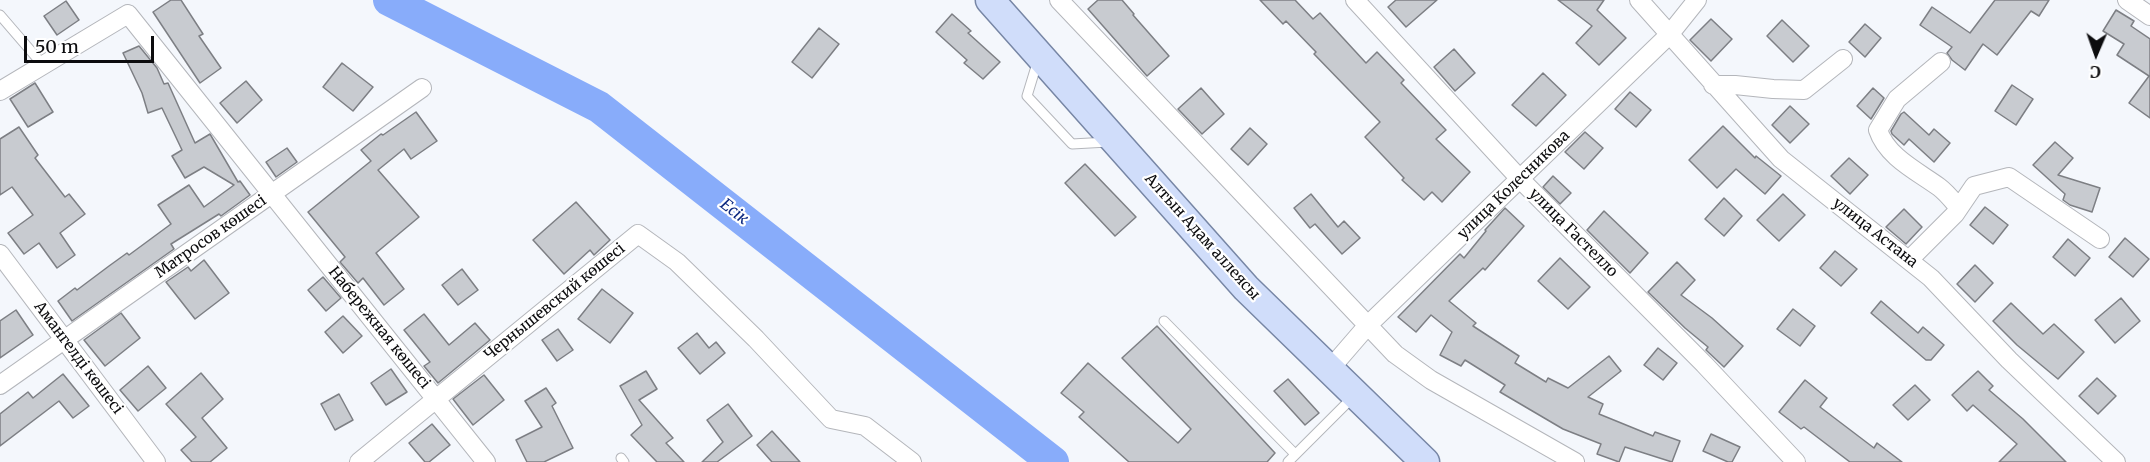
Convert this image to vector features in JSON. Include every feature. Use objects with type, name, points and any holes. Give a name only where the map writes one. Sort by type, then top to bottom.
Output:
[{"type":"main road","name":"Алтын Адам аллеясы","points":[[990,0],[1246,288],[1425,462]]},
{"type":"street","points":[[1059,0],[1395,354],[1431,380],[1575,462]]},
{"type":"street","name":"улица Гастелло","points":[[1354,0],[1520,179],[1704,364],[1796,462]]},
{"type":"street","name":"улица Астана","points":[[1639,0],[1781,159],[1931,278],[2009,360],[2116,462]]},
{"type":"street","name":"улица Колесникова","points":[[1330,369],[1368,325],[1668,35],[1697,0]]},
{"type":"street","points":[[2127,0],[2147,9]]},
{"type":"street","name":"Набережная көшесі","points":[[43,65],[128,14],[486,462]]},
{"type":"street","points":[[1713,85],[1804,90],[1843,59]]},
{"type":"street","points":[[1941,62],[1897,99],[1878,130],[1881,141],[1910,168],[1941,188],[1959,208]]},
{"type":"street","points":[[0,91],[43,65]]},
{"type":"street","name":"Матросов көшесі","points":[[0,385],[422,88]]},
{"type":"street","points":[[1910,260],[1959,208],[1974,186],[2009,177],[2100,239]]},
{"type":"street","name":"Чернышевский көшесі","points":[[359,462],[638,234],[677,262],[756,339],[831,419],[865,426],[912,462]]},
{"type":"street","name":"Амангелді көшесі","points":[[0,254],[156,462]]},
{"type":"lane","points":[[0,15],[43,65]]},
{"type":"lane","points":[[1164,321],[1295,454]]},
{"type":"lane","points":[[1288,462],[1356,394]]},
{"type":"building","points":[[171,0],[181,0],[203,34],[199,36],[221,68],[200,83],[153,12]]},
{"type":"building","points":[[1098,0],[1122,0],[1169,56],[1147,76],[1088,9]]},
{"type":"building","points":[[1260,0],[1295,0],[1313,19],[1320,13],[1366,63],[1377,52],[1404,80],[1401,83],[1446,130],[1436,139],[1470,172],[1442,202],[1432,192],[1424,200],[1402,180],[1404,178],[1365,137],[1380,122],[1314,54],[1316,52],[1286,21],[1283,24]]},
{"type":"building","points":[[1396,0],[1437,0],[1406,27],[1388,7]]},
{"type":"building","points":[[1558,0],[1604,0],[1597,10],[1626,38],[1599,65],[1576,43],[1592,26]]},
{"type":"building","points":[[1995,0],[2049,0],[2039,16],[2031,11],[1997,55],[1983,44],[1965,70],[1947,53],[1952,47],[1920,25],[1932,7],[1970,33]]},
{"type":"building","points":[[66,1],[79,20],[57,35],[44,16]]},
{"type":"building","points":[[2116,10],[2134,21],[2131,26],[2150,39],[2150,118],[2129,103],[2149,76],[2117,55],[2124,44],[2103,31]]},
{"type":"building","points":[[952,14],[971,31],[968,33],[1000,62],[983,79],[964,63],[967,60],[936,32]]},
{"type":"building","points":[[1711,19],[1732,39],[1711,61],[1690,40]]},
{"type":"building","points":[[1782,20],[1809,46],[1793,62],[1767,36]]},
{"type":"building","points":[[1865,24],[1881,38],[1865,57],[1849,42]]},
{"type":"building","points":[[819,28],[839,44],[812,78],[792,62]]},
{"type":"building","points":[[139,46],[157,68],[164,84],[168,83],[195,143],[210,134],[238,182],[240,181],[250,195],[221,216],[219,214],[171,244],[174,249],[72,321],[58,301],[75,288],[77,290],[127,253],[129,255],[171,224],[158,205],[189,185],[204,207],[234,185],[204,167],[185,178],[172,156],[182,150],[162,108],[148,113],[142,93],[123,53]]},
{"type":"building","points":[[1454,49],[1475,73],[1455,91],[1434,67]]},
{"type":"building","points":[[342,63],[373,87],[353,111],[323,87]]},
{"type":"building","points":[[1543,73],[1566,95],[1536,126],[1512,105]]},
{"type":"building","points":[[246,81],[262,100],[237,123],[220,103]]},
{"type":"building","points":[[35,83],[53,112],[28,127],[10,99]]},
{"type":"building","points":[[2012,85],[2033,99],[2016,125],[1995,111]]},
{"type":"building","points":[[1201,88],[1224,114],[1202,134],[1178,109]]},
{"type":"building","points":[[1873,88],[1884,98],[1871,119],[1857,106]]},
{"type":"building","points":[[1630,92],[1651,110],[1636,127],[1615,109]]},
{"type":"building","points":[[1790,106],[1809,124],[1790,143],[1772,125]]},
{"type":"building","points":[[416,112],[437,141],[411,159],[404,149],[378,170],[419,217],[376,253],[404,289],[384,305],[363,278],[358,283],[340,262],[345,257],[308,212],[371,161],[361,150]]},
{"type":"building","points":[[1904,112],[1929,135],[1934,129],[1950,143],[1934,162],[1909,139],[1904,145],[1892,134],[1891,131]]},
{"type":"building","points":[[1723,126],[1755,158],[1756,156],[1781,176],[1765,194],[1736,169],[1717,188],[1689,160]]},
{"type":"building","points":[[19,127],[38,155],[35,158],[65,197],[69,194],[85,214],[60,233],[75,255],[57,268],[39,243],[24,254],[8,233],[33,215],[12,187],[0,195],[0,139]]},
{"type":"building","points":[[1250,128],[1267,144],[1248,165],[1231,149]]},
{"type":"building","points":[[1585,132],[1603,148],[1584,169],[1565,152]]},
{"type":"building","points":[[2055,142],[2073,158],[2058,175],[2100,188],[2092,212],[2070,205],[2063,200],[2065,194],[2033,165]]},
{"type":"building","points":[[287,148],[297,162],[276,177],[266,162]]},
{"type":"building","points":[[1849,158],[1868,175],[1850,194],[1831,176]]},
{"type":"building","points":[[1085,164],[1136,217],[1115,236],[1065,183]]},
{"type":"building","points":[[1553,176],[1571,193],[1560,204],[1543,187]]},
{"type":"building","points":[[1311,194],[1338,227],[1344,221],[1360,238],[1342,254],[1315,224],[1310,228],[1294,208]]},
{"type":"building","points":[[1783,194],[1805,215],[1779,241],[1757,220]]},
{"type":"building","points":[[1724,198],[1742,216],[1724,236],[1705,219]]},
{"type":"building","points":[[576,202],[610,240],[594,255],[590,250],[564,274],[533,240]]},
{"type":"building","points":[[1985,207],[2008,225],[1993,244],[1970,225]]},
{"type":"building","points":[[1505,208],[1524,226],[1485,270],[1483,268],[1449,301],[1476,323],[1473,326],[1519,356],[1515,363],[1546,382],[1548,378],[1568,388],[1609,356],[1621,371],[1588,397],[1603,404],[1599,414],[1653,436],[1655,432],[1680,441],[1672,462],[1625,447],[1619,462],[1597,454],[1601,444],[1563,429],[1500,392],[1505,385],[1465,360],[1461,366],[1440,355],[1452,332],[1431,315],[1416,332],[1398,317],[1460,254],[1464,258]]},
{"type":"building","points":[[1904,209],[1922,227],[1906,244],[1886,227]]},
{"type":"building","points":[[1604,211],[1648,253],[1630,273],[1587,230]]},
{"type":"building","points":[[2125,238],[2149,259],[2133,277],[2109,257]]},
{"type":"building","points":[[2068,239],[2090,258],[2075,276],[2053,257]]},
{"type":"building","points":[[1835,251],[1857,269],[1841,286],[1820,268]]},
{"type":"building","points":[[1560,258],[1590,287],[1568,309],[1538,281]]},
{"type":"building","points":[[204,260],[229,293],[195,319],[166,282],[188,267],[191,271]]},
{"type":"building","points":[[1677,262],[1695,280],[1681,295],[1712,318],[1743,346],[1724,367],[1706,350],[1708,347],[1648,292]]},
{"type":"building","points":[[1975,265],[1993,283],[1975,302],[1957,284]]},
{"type":"building","points":[[462,269],[478,290],[458,305],[442,285]]},
{"type":"building","points":[[323,277],[341,298],[326,311],[308,290]]},
{"type":"building","points":[[602,289],[633,313],[610,343],[578,319]]},
{"type":"building","points":[[2121,298],[2140,321],[2115,343],[2095,320]]},
{"type":"building","points":[[1881,301],[1918,333],[1923,327],[1944,345],[1931,360],[1926,360],[1871,313]]},
{"type":"building","points":[[2011,303],[2043,334],[2054,324],[2084,352],[2058,379],[2017,345],[1993,321]]},
{"type":"building","points":[[1793,309],[1815,326],[1800,346],[1777,329]]},
{"type":"building","points":[[16,310],[33,335],[0,358],[0,321]]},
{"type":"building","points":[[121,313],[140,338],[105,366],[84,340]]},
{"type":"building","points":[[424,314],[449,345],[475,323],[490,340],[438,383],[424,366],[430,362],[404,330]]},
{"type":"building","points":[[343,316],[362,336],[343,353],[325,332]]},
{"type":"building","points":[[1157,326],[1275,453],[1267,462],[1129,462],[1079,417],[1084,412],[1061,393],[1088,363],[1178,443],[1191,429],[1122,358]]},
{"type":"building","points":[[558,329],[573,350],[557,361],[542,340]]},
{"type":"building","points":[[697,333],[709,348],[716,342],[725,353],[700,374],[678,348]]},
{"type":"building","points":[[1658,348],[1677,363],[1663,380],[1644,365]]},
{"type":"building","points":[[148,366],[166,388],[138,411],[120,390]]},
{"type":"building","points":[[391,369],[407,392],[386,405],[371,383]]},
{"type":"building","points":[[646,371],[657,389],[639,400],[673,438],[666,443],[684,462],[657,462],[631,435],[642,425],[620,386]]},
{"type":"building","points":[[1978,371],[1993,386],[1989,390],[2023,419],[2066,462],[1999,462],[2017,444],[1973,405],[1967,411],[1952,395]]},
{"type":"building","points":[[201,373],[223,399],[202,418],[227,448],[210,462],[192,462],[181,450],[196,437],[166,404]]},
{"type":"building","points":[[63,374],[89,406],[73,418],[59,401],[0,446],[0,414],[28,392],[33,398]]},
{"type":"building","points":[[484,375],[504,400],[473,425],[453,399]]},
{"type":"building","points":[[2097,378],[2116,396],[2098,414],[2079,396]]},
{"type":"building","points":[[1288,379],[1319,413],[1305,425],[1274,391]]},
{"type":"building","points":[[1805,380],[1827,398],[1820,407],[1874,448],[1877,443],[1902,462],[1850,462],[1804,427],[1801,429],[1779,412]]},
{"type":"building","points":[[1915,385],[1930,400],[1908,420],[1893,405]]},
{"type":"building","points":[[546,388],[556,403],[552,406],[573,448],[544,462],[527,462],[516,440],[542,427],[525,401]]},
{"type":"building","points":[[339,394],[353,420],[335,430],[321,404]]},
{"type":"building","points":[[728,404],[752,436],[717,462],[702,462],[723,442],[707,420]]},
{"type":"building","points":[[432,424],[450,445],[429,462],[425,462],[409,443]]},
{"type":"building","points":[[772,431],[800,462],[772,462],[757,445]]},
{"type":"building","points":[[1711,434],[1740,447],[1732,462],[1703,451]]},
{"type":"waterway","name":"Есік","points":[[389,0],[599,107],[1053,462]]}]
